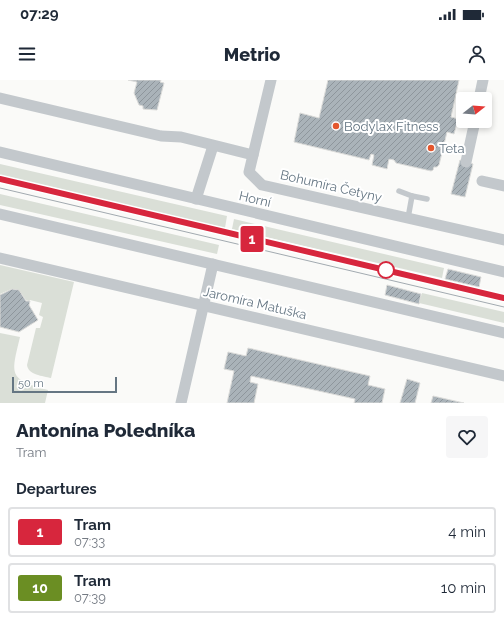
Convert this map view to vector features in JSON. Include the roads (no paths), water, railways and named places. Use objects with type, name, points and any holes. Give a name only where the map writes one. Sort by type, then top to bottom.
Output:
[{"type":"street","name":"Bohumíra Četyny","points":[[271,80],[249,172],[262,185],[504,240]]},
{"type":"street","points":[[480,92],[483,80]]},
{"type":"street","points":[[0,98],[161,136],[181,137],[253,155]]},
{"type":"street","points":[[466,162],[473,128]]},
{"type":"street","points":[[196,199],[213,146]]},
{"type":"street","name":"Horní","points":[[0,152],[504,272]]},
{"type":"street","points":[[482,181],[504,186]]},
{"type":"street","points":[[0,214],[504,333]]},
{"type":"street","name":"Jaromíra Matuška","points":[[0,258],[504,376]]},
{"type":"street","points":[[181,403],[213,264]]},
{"type":"lane","points":[[399,191],[412,196],[428,199]]},
{"type":"lane","points":[[408,218],[412,196]]},
{"type":"tram line","points":[[0,179],[504,298]]},
{"type":"tram line","name":"1","points":[[0,179],[504,298]]},
{"type":"tram line","points":[[0,188],[504,307]]},
{"type":"place","name":"Bodylax Fitness","points":[[336,126]]},
{"type":"place","name":"Teta","points":[[431,148]]}]
